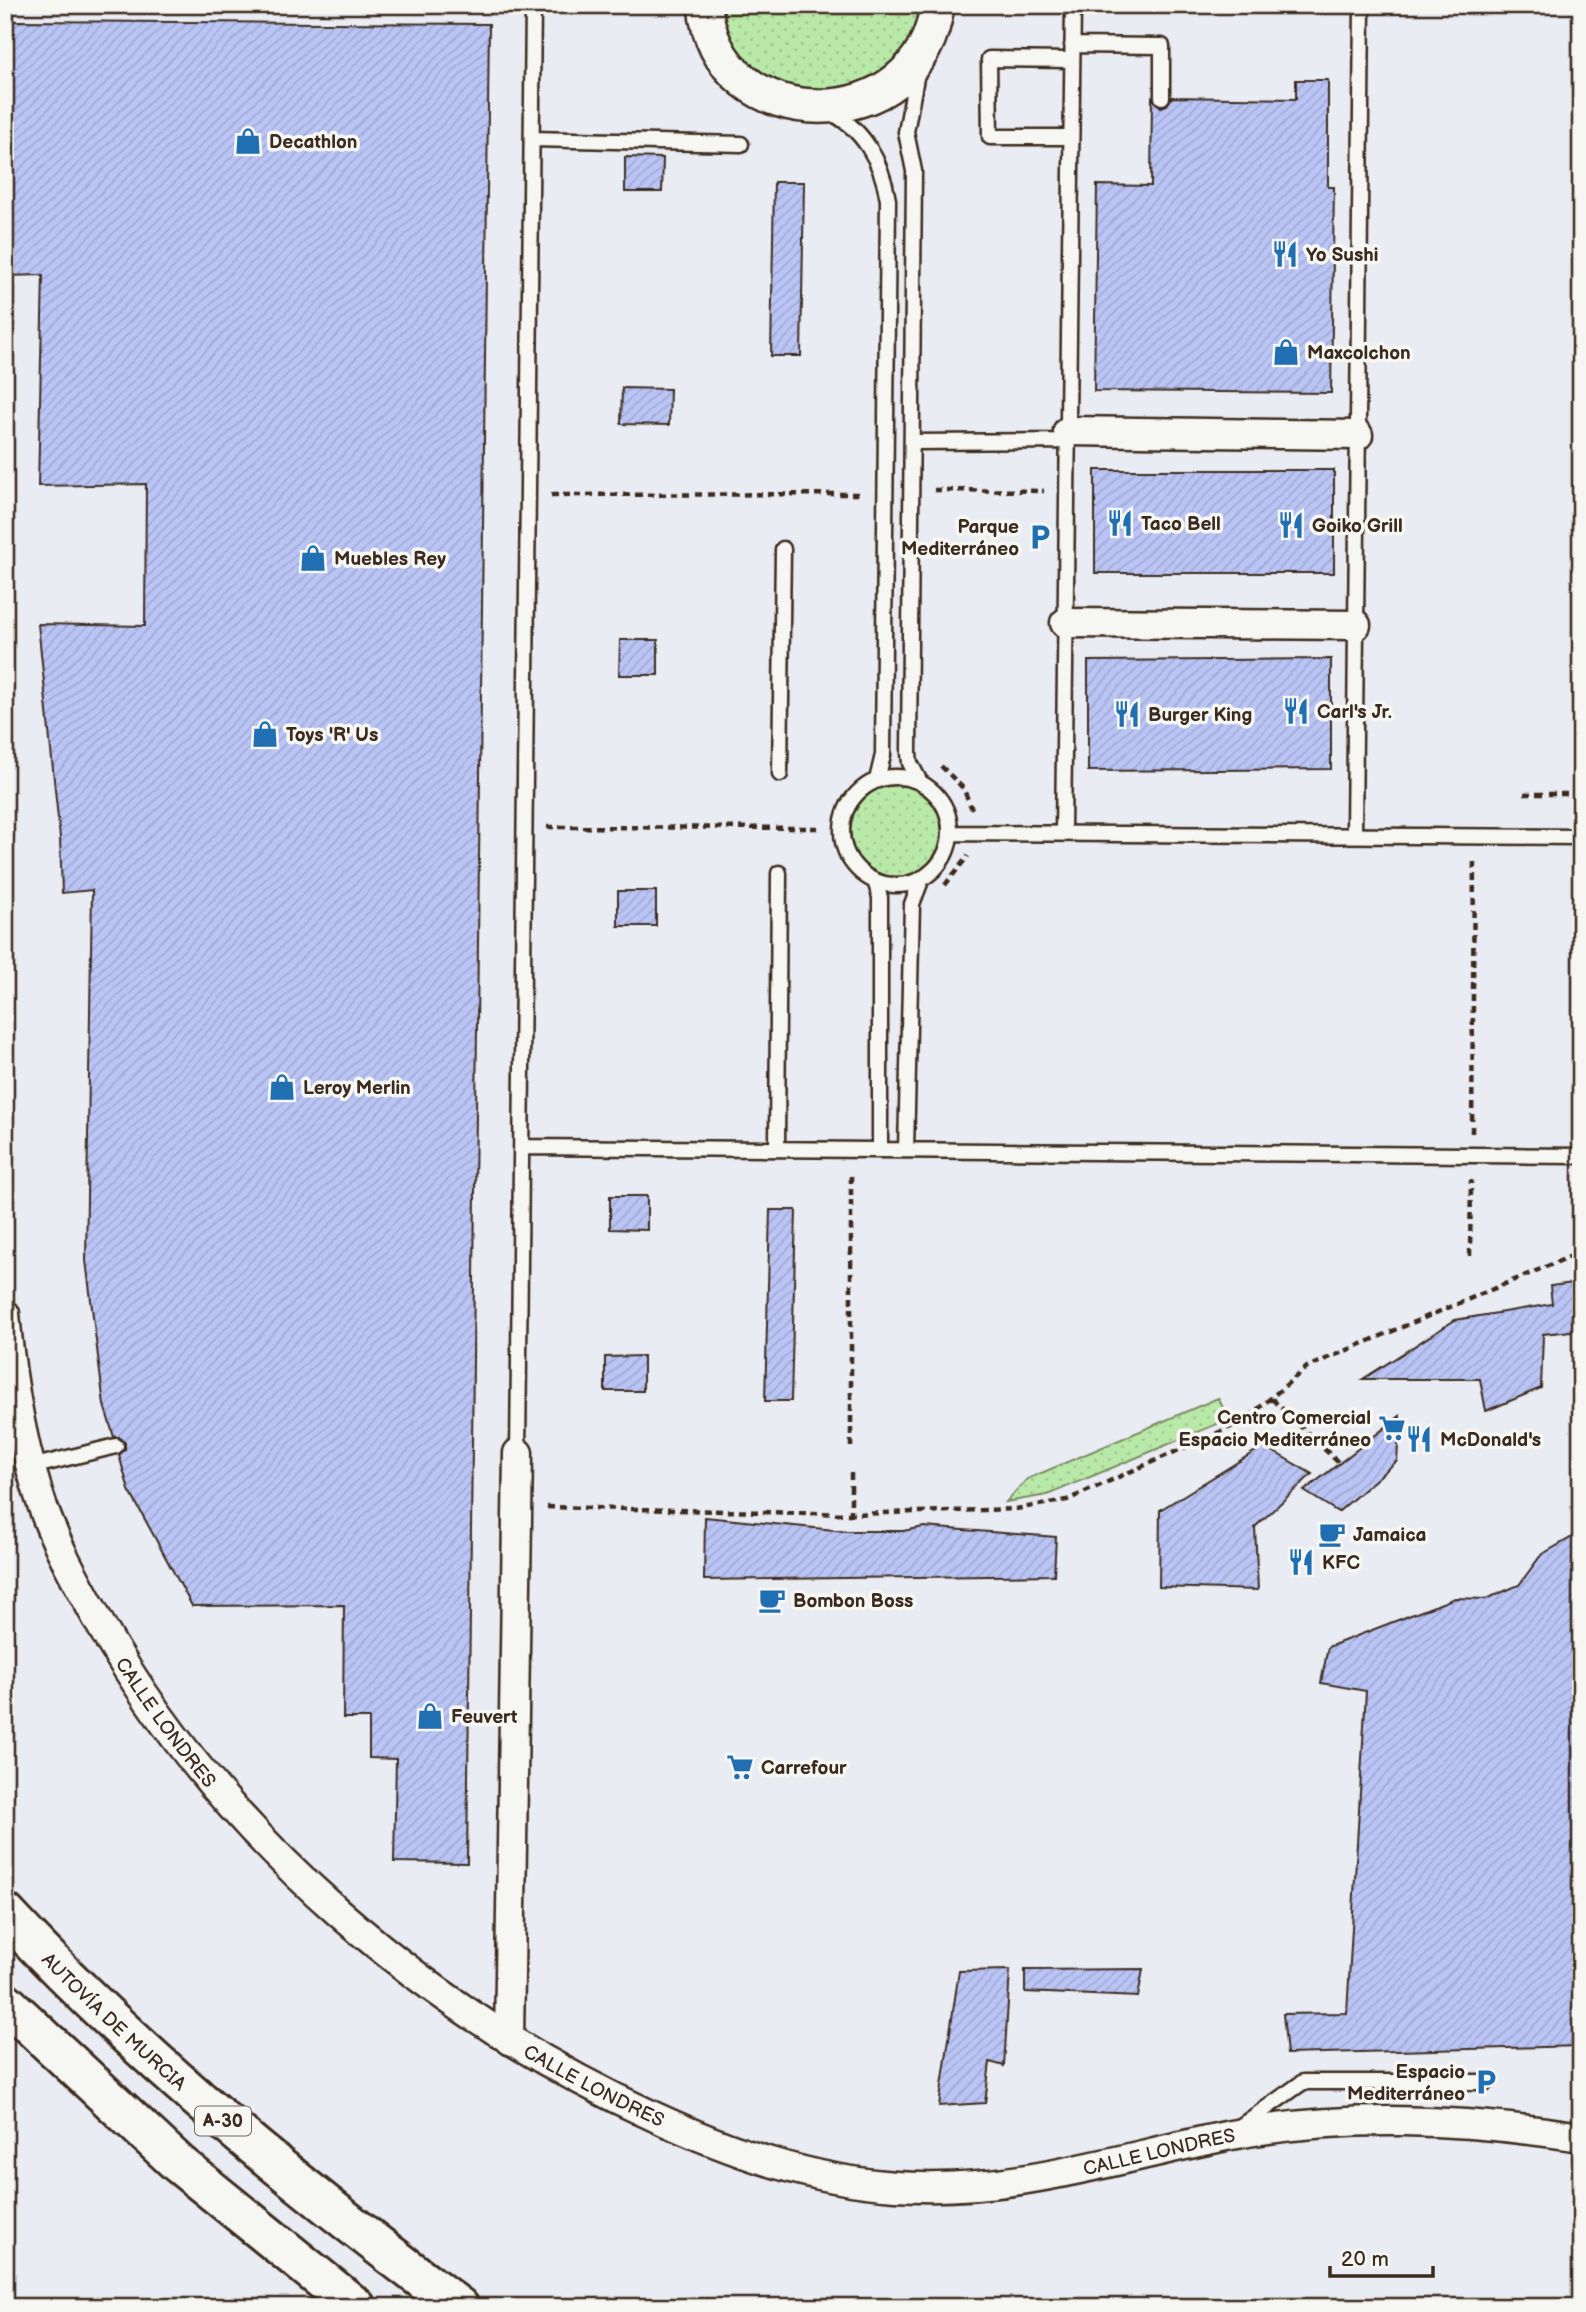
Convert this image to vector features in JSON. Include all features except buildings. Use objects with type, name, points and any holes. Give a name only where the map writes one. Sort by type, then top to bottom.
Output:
[{"type":"highway","name":"AUTOVÍA DE MURCIA","points":[[5,1913],[94,2004],[219,2117],[459,2307]]},
{"type":"highway","points":[[5,2002],[178,2164],[356,2307]]},
{"type":"street","points":[[705,5],[711,32],[720,51],[747,83],[785,103],[822,108],[850,105],[891,85],[921,52],[931,33],[937,5]]},
{"type":"street","points":[[1068,436],[1358,435]]},
{"type":"street","points":[[1065,623],[1356,625]]},
{"type":"street","name":"CALLE LONDRES","points":[[5,1314],[16,1399],[31,1467],[46,1515],[76,1580],[142,1693],[193,1760],[286,1863],[398,1960],[509,2040],[604,2094],[713,2144],[768,2164],[832,2178],[896,2186],[966,2187],[1030,2181],[1226,2136],[1300,2125],[1372,2119],[1454,2122],[1581,2137]]},
{"type":"street","points":[[509,2040],[518,1453]]},
{"type":"lane","points":[[518,1453],[533,5]]},
{"type":"lane","points":[[1063,833],[1073,5]]},
{"type":"lane","points":[[1354,835],[1362,5]]},
{"type":"lane","points":[[1071,137],[990,137],[989,59],[1162,46],[1162,97]]},
{"type":"lane","points":[[906,1150],[912,904],[922,878],[942,859],[950,833],[943,803],[920,782],[910,763],[909,753],[914,171],[906,132],[921,52]]},
{"type":"lane","points":[[822,108],[853,127],[865,141],[883,178],[888,200],[883,755],[877,780]]},
{"type":"lane","points":[[532,139],[741,144]]},
{"type":"lane","points":[[912,442],[1068,436]]},
{"type":"lane","points":[[780,774],[783,549]]},
{"type":"lane","points":[[920,782],[906,777],[877,780],[863,788],[852,800],[845,814],[842,831],[850,859],[858,869],[875,881],[901,884],[922,878]]},
{"type":"lane","points":[[950,833],[1581,837]]},
{"type":"lane","points":[[777,1149],[779,873]]},
{"type":"lane","points":[[875,881],[880,897],[880,1150]]},
{"type":"lane","points":[[522,1147],[1581,1156]]},
{"type":"lane","points":[[31,1467],[116,1446]]},
{"type":"lane","points":[[1226,2136],[1303,2082],[1486,2082]]},
{"type":"path","points":[[933,490],[1067,492]]},
{"type":"path","points":[[528,495],[865,494]]},
{"type":"path","points":[[934,763],[963,788],[974,814]]},
{"type":"path","points":[[1524,794],[1581,794]]},
{"type":"path","points":[[525,827],[820,828]]},
{"type":"path","points":[[940,889],[956,874],[971,846]]},
{"type":"path","points":[[1471,1256],[1474,846]]},
{"type":"path","points":[[851,1164],[851,1447]]},
{"type":"path","points":[[541,1507],[851,1514],[1016,1509],[1067,1500],[1244,1421],[1307,1367],[1581,1252]]},
{"type":"path","points":[[1272,1399],[1340,1464]]},
{"type":"path","points":[[851,1473],[851,1514]]},
{"type":"green space","points":[[705,5],[937,5],[891,85],[765,94]]},
{"type":"green space","points":[[896,777],[917,781],[934,793],[946,810],[950,831],[946,852],[934,869],[917,881],[896,885],[875,881],[858,869],[846,852],[842,831],[846,810],[858,793],[875,781]]},
{"type":"green space","points":[[1218,1398],[1229,1419],[1047,1495],[1006,1502],[1027,1479]]},
{"type":"place","name":"Decathlon","points":[[248,141]]},
{"type":"place","name":"Yo Sushi","points":[[1285,254]]},
{"type":"place","name":"Maxcolchon","points":[[1286,352]]},
{"type":"place","name":"Taco Bell","points":[[1120,523]]},
{"type":"place","name":"Goiko Grill","points":[[1291,525]]},
{"type":"place","name":"Parque Mediterráneo","points":[[1040,537]]},
{"type":"place","name":"Muebles Rey","points":[[313,558]]},
{"type":"place","name":"Carl's Jr.","points":[[1296,711]]},
{"type":"place","name":"Burger King","points":[[1127,714]]},
{"type":"place","name":"Toys 'R' Us","points":[[265,734]]},
{"type":"place","name":"Leroy Merlin","points":[[282,1087]]},
{"type":"place","name":"Centro Comercial Espacio Mediterráneo","points":[[1392,1428]]},
{"type":"place","name":"McDonald's","points":[[1419,1439]]},
{"type":"place","name":"Jamaica","points":[[1332,1534]]},
{"type":"place","name":"KFC","points":[[1301,1562]]},
{"type":"place","name":"Bombon Boss","points":[[772,1600]]},
{"type":"place","name":"Feuvert","points":[[430,1716]]},
{"type":"place","name":"Carrefour","points":[[740,1767]]},
{"type":"place","name":"Espacio Mediterráneo","points":[[1486,2082]]}]
